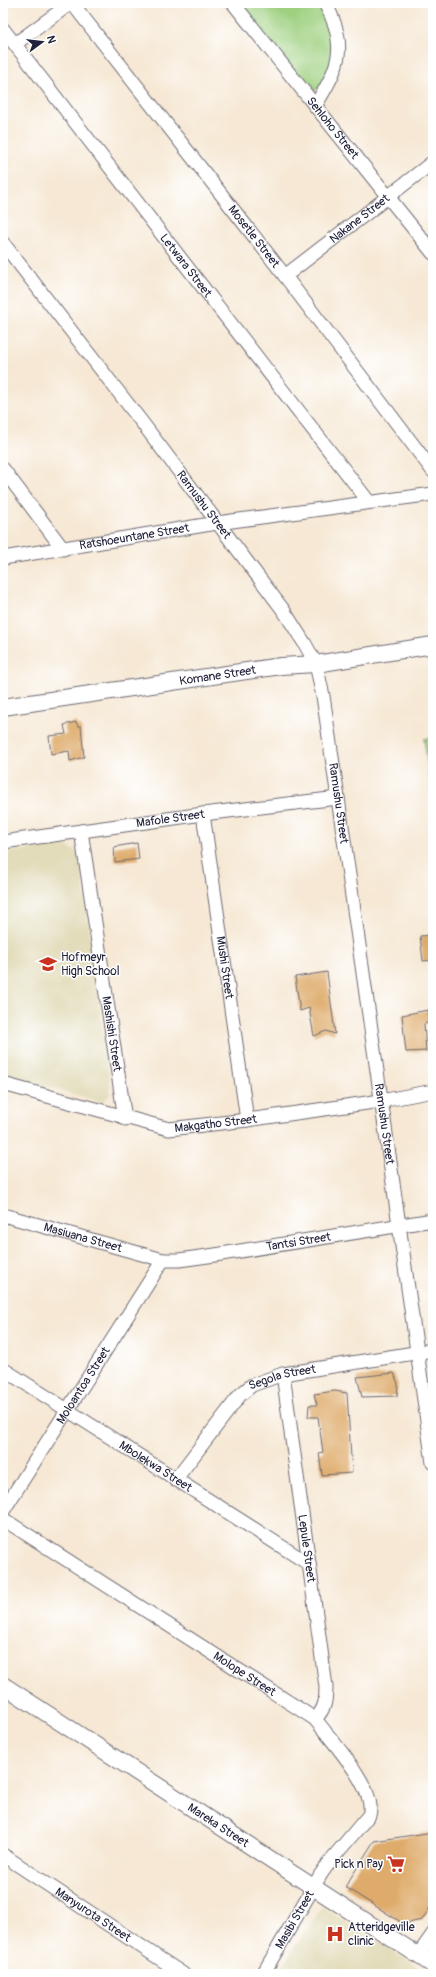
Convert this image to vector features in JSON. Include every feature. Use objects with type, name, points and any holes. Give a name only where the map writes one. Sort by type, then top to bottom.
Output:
[{"type":"street","points":[[14,44],[72,3]]},
{"type":"street","name":"Mosetle Street","points":[[72,3],[285,276],[433,471]]},
{"type":"street","name":"Sehloho Street","points":[[233,3],[389,196],[433,253]]},
{"type":"street","points":[[315,106],[327,86],[336,66],[340,46],[337,29],[325,3]]},
{"type":"street","name":"Letwara Street","points":[[3,29],[369,502]]},
{"type":"street","name":"Nakane Street","points":[[285,276],[433,162]]},
{"type":"street","name":"Ramushu Street","points":[[3,243],[284,611],[316,664],[323,696],[338,798],[433,1462]]},
{"type":"street","points":[[3,469],[64,549]]},
{"type":"street","name":"Ratshoeuntane Street","points":[[3,558],[64,549],[217,522],[433,494]]},
{"type":"street","name":"Komane Street","points":[[3,707],[281,666],[316,664],[433,645]]},
{"type":"street","name":"Mafole Street","points":[[3,842],[203,814],[338,798]]},
{"type":"street","name":"Mushi Street","points":[[203,814],[247,1120]]},
{"type":"street","name":"Mashishi Street","points":[[81,831],[125,1119]]},
{"type":"street","name":"Makgatho Street","points":[[3,1084],[169,1130],[381,1101],[433,1091]]},
{"type":"street","name":"Masiuana Street","points":[[3,1215],[163,1260]]},
{"type":"street","name":"Tantsi Street","points":[[163,1260],[179,1260],[215,1255],[433,1220]]},
{"type":"street","name":"Moloantoa Street","points":[[3,1511],[163,1260]]},
{"type":"street","name":"Segola Street","points":[[175,1480],[240,1395],[252,1385],[283,1374],[433,1350]]},
{"type":"street","name":"Mbolekwa Street","points":[[3,1369],[308,1564]]},
{"type":"street","name":"Lepule Street","points":[[283,1374],[326,1687],[326,1700],[323,1712],[315,1719]]},
{"type":"street","name":"Molope Street","points":[[3,1519],[315,1719],[349,1763],[363,1784],[372,1809],[367,1819],[331,1860],[314,1886]]},
{"type":"street","name":"Mareka Street","points":[[3,1685],[314,1886],[433,1965]]},
{"type":"street","name":"Manyurota Street","points":[[3,1855],[183,1974]]},
{"type":"street","name":"Masibi Street","points":[[263,1974],[314,1886]]},
{"type":"street","points":[[418,1956],[433,1934]]},
{"type":"shaded area","name":"Hofmeyr High School","points":[[64,845],[79,853],[111,1094],[102,1102],[3,1074],[3,853]]},
{"type":"shaded area","name":"Atteridgeville clinic","points":[[322,1907],[429,1974],[277,1974]]},
{"type":"green space","points":[[238,3],[319,3],[329,22],[334,40],[333,59],[330,69],[320,87],[313,91],[306,91]]},
{"type":"green space","points":[[433,737],[433,803],[424,739]]},
{"type":"building","points":[[76,722],[78,726],[81,726],[84,757],[70,761],[69,751],[51,754],[49,736],[66,734],[64,725]]},
{"type":"building","points":[[137,843],[139,859],[115,862],[114,847]]},
{"type":"building","points":[[433,935],[433,960],[423,961],[420,936]]},
{"type":"building","points":[[327,972],[335,1034],[326,1031],[314,1036],[309,1008],[300,1011],[295,977]]},
{"type":"building","points":[[428,1010],[430,1022],[424,1024],[426,1051],[406,1052],[402,1015]]},
{"type":"building","points":[[394,1373],[398,1384],[397,1396],[362,1397],[357,1377]]},
{"type":"building","points":[[335,1391],[347,1393],[352,1473],[322,1475],[319,1453],[323,1452],[318,1417],[308,1417],[309,1405],[317,1405],[314,1394]]},
{"type":"building","name":"Pick n Pay","points":[[433,1832],[433,1903],[422,1920],[404,1924],[345,1887],[374,1841]]},
{"type":"place","name":"Hofmeyr High School","points":[[48,964]]},
{"type":"place","name":"Pick n Pay","points":[[396,1864]]},
{"type":"place","name":"Atteridgeville clinic","points":[[335,1934]]}]
